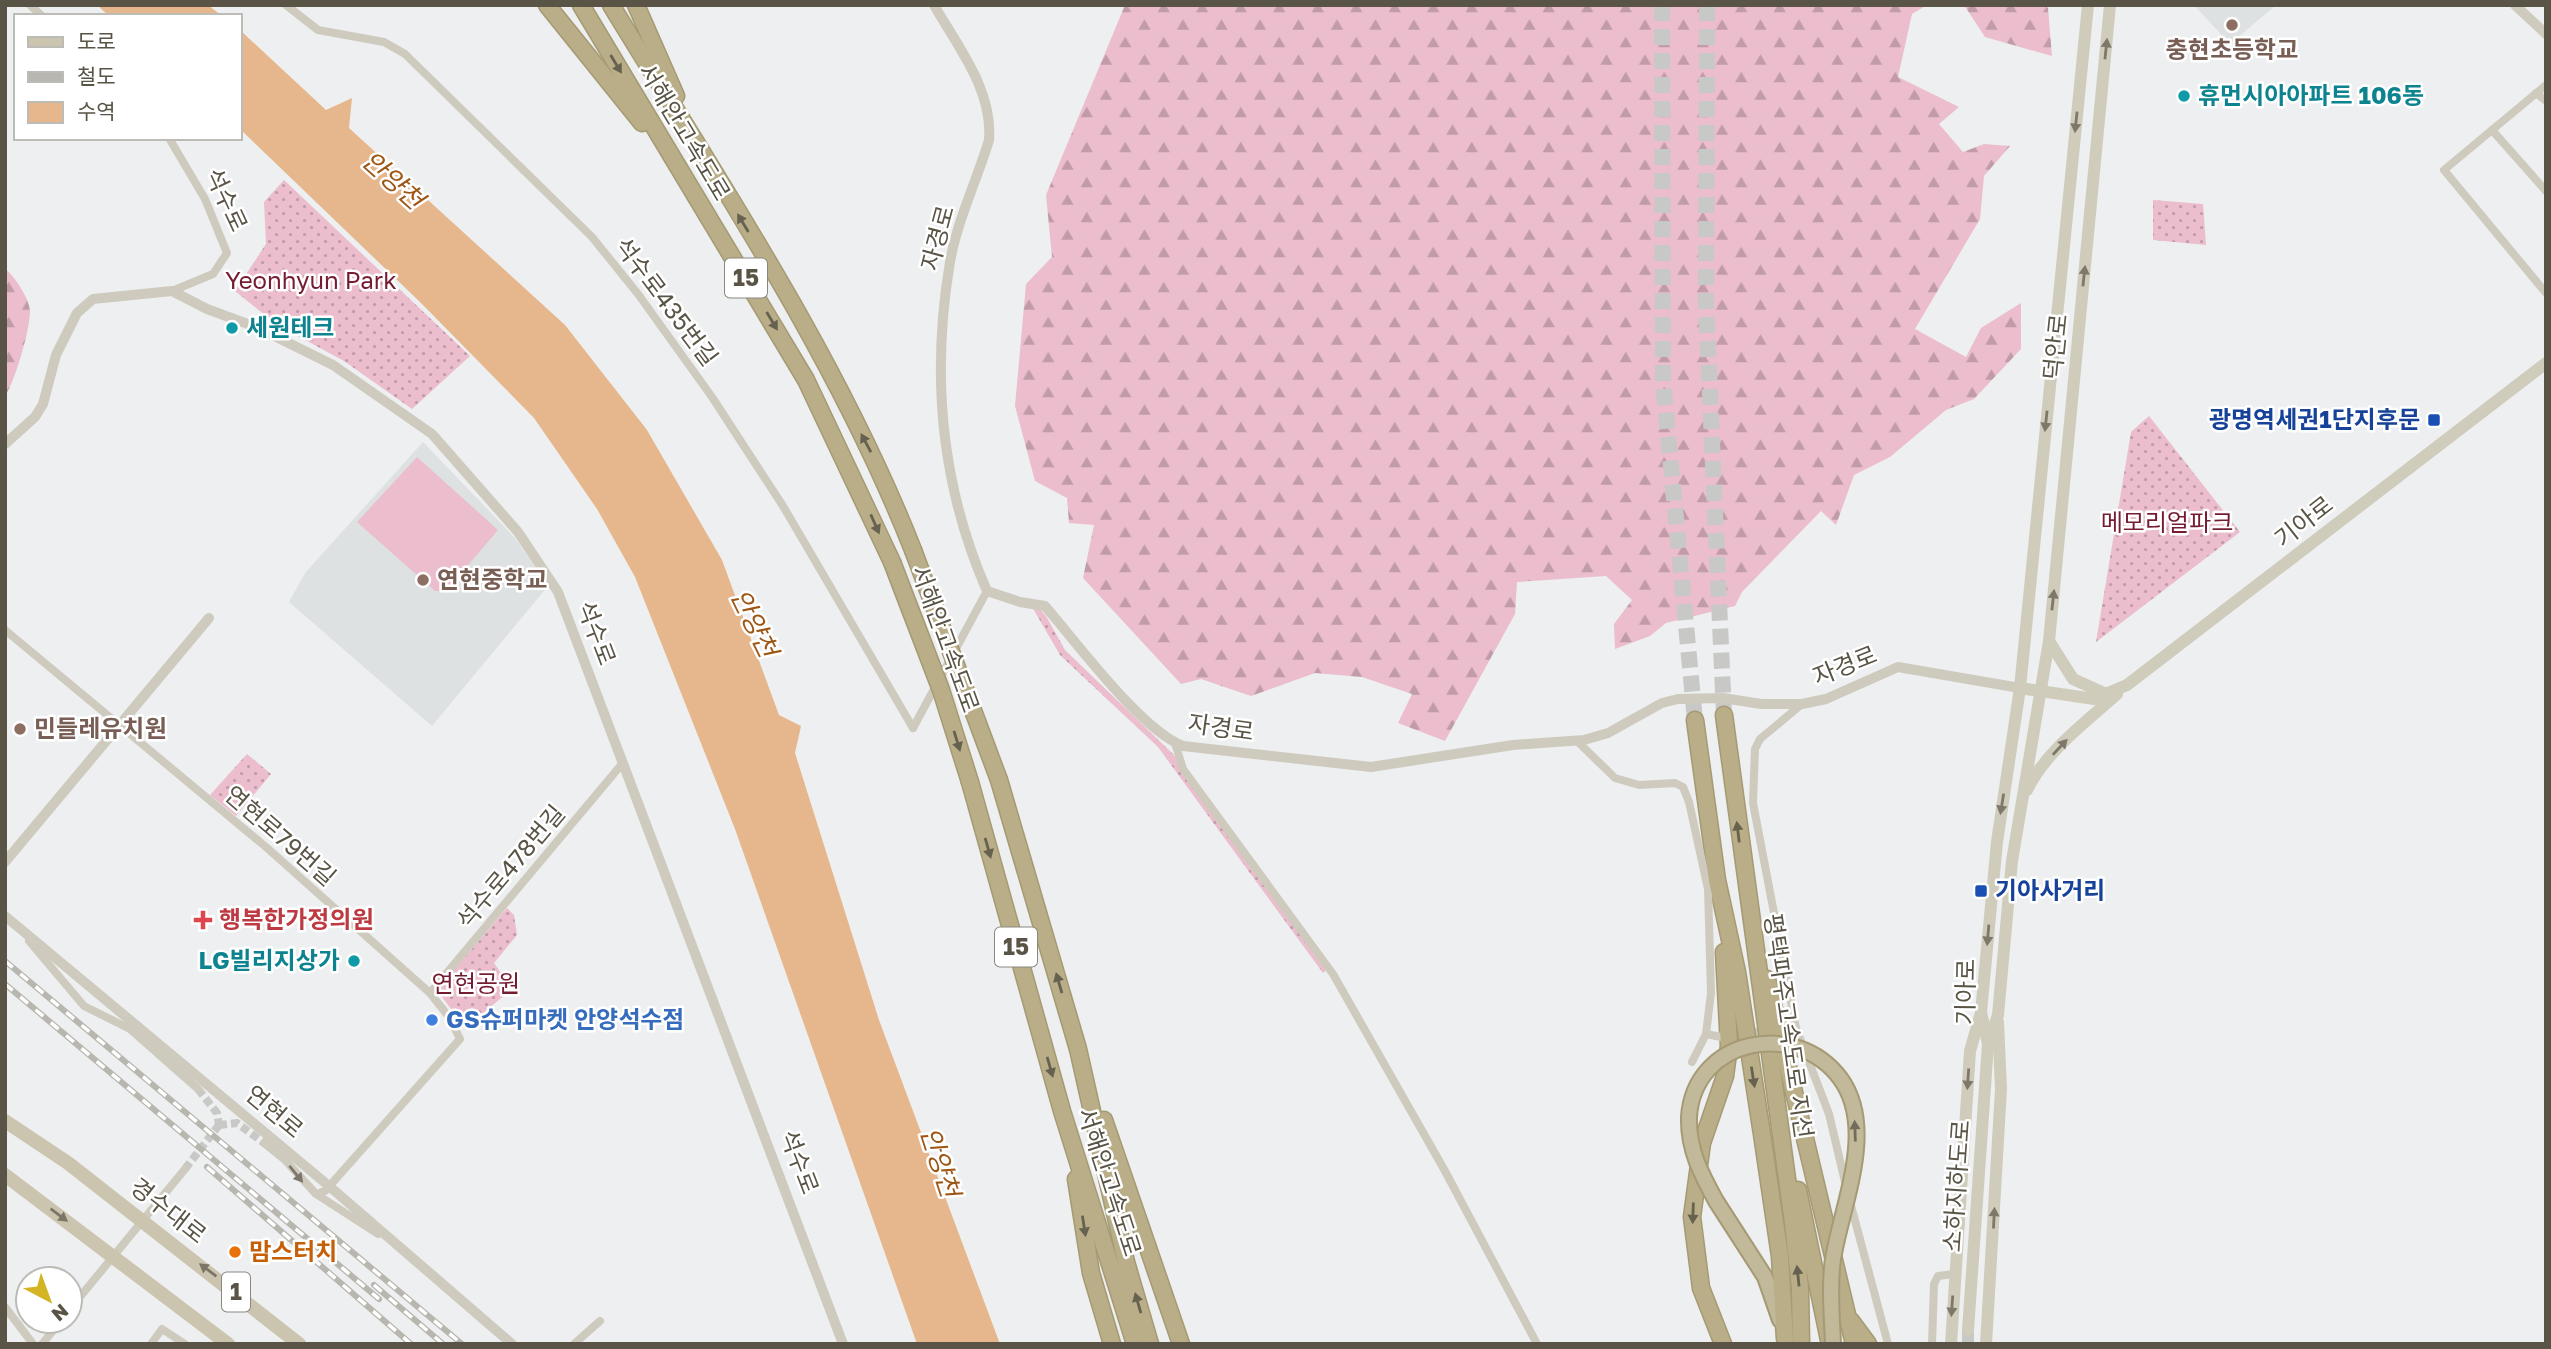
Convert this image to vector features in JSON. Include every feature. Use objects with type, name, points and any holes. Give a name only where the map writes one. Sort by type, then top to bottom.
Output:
[{"type":"highway","points":[[547,5],[680,169]]},
{"type":"highway","name":"서해안고속도로","points":[[581,5],[806,380],[892,562],[942,690],[1062,1111],[1150,1344]]},
{"type":"highway","name":"서해안고속도로","points":[[611,5],[813,343],[886,482],[913,550],[999,780],[1079,1049],[1135,1344]]},
{"type":"highway","points":[[636,5],[699,149]]},
{"type":"highway","name":"평택파주고속도로 지선","points":[[1724,715],[1797,1262],[1790,1342]]},
{"type":"highway","name":"평택파주고속도로 지선","points":[[1695,720],[1717,880],[1737,972],[1762,1134],[1790,1342]]},
{"type":"highway","points":[[1744,877],[1854,1344]]},
{"type":"highway","points":[[1717,880],[1729,1011],[1729,1045],[1725,1076],[1702,1143],[1692,1217],[1701,1288],[1723,1344]]},
{"type":"highway","points":[[1790,1342],[1765,1277],[1698,1170],[1689,1129],[1693,1100],[1710,1069],[1733,1052],[1763,1043],[1794,1045],[1824,1060],[1844,1085],[1856,1129],[1855,1155],[1833,1262],[1832,1344]]},
{"type":"highway","points":[[1079,1049],[1181,1341]]},
{"type":"highway","points":[[1062,1111],[1091,1273],[1112,1344]]},
{"type":"highway","points":[[1779,1128],[1791,1156],[1832,1344]]},
{"type":"highway","points":[[1701,1288],[1732,1344]]},
{"type":"highway","points":[[1850,1321],[1868,1344]]},
{"type":"main road","name":"덕안로","points":[[2020,688],[2088,5]]},
{"type":"main road","name":"덕안로","points":[[2040,691],[2049,641],[2110,5]]},
{"type":"main road","name":"기아로","points":[[1988,1044],[1981,1012],[1997,842],[2020,688],[2094,699],[2127,685],[2546,363]]},
{"type":"main road","points":[[2049,641],[2073,679],[2106,694]]},
{"type":"main road","points":[[2021,803],[2035,774],[2068,738],[2127,685]]},
{"type":"main road","name":"기아로","points":[[1988,1044],[1998,1015],[2012,861],[2040,691]]},
{"type":"main road","points":[[1960,1344],[1950,1339],[1954,1274],[1970,1051],[1981,1012]]},
{"type":"main road","points":[[1984,1341],[2001,1088],[1998,1015]]},
{"type":"main road","name":"소하지하도로","points":[[1968,1330],[1988,1044]]},
{"type":"main road","name":"경수대로","points":[[5,1121],[68,1163],[299,1344]]},
{"type":"main road","points":[[5,1175],[228,1344]]},
{"type":"street","name":"석수로435번길","points":[[286,5],[318,30],[384,42],[405,54],[592,237],[638,294],[712,397],[783,506],[913,728],[987,591]]},
{"type":"street","name":"자경로","points":[[934,5],[986,97],[991,121],[989,140],[950,260],[941,341],[943,432],[952,494],[987,591],[1020,602],[1045,606],[1148,724],[1175,743],[1371,767],[1513,745],[1577,741],[1608,733],[1662,703],[1678,699],[1802,704],[1826,699],[1898,667],[2020,688]]},
{"type":"street","points":[[2515,5],[2546,34]]},
{"type":"street","points":[[2546,85],[2444,170],[2546,293]]},
{"type":"street","points":[[2536,93],[2546,101]]},
{"type":"street","points":[[2492,130],[2546,191]]},
{"type":"street","name":"석수로","points":[[170,140],[205,199],[227,253],[213,274],[172,291]]},
{"type":"street","points":[[2538,283],[2546,276]]},
{"type":"street","points":[[5,444],[35,417],[43,404],[56,355],[77,313],[93,299],[172,291]]},
{"type":"street","name":"석수로","points":[[172,291],[207,309],[256,327],[333,365],[441,444],[518,532],[551,578],[579,644],[621,764],[843,1344]]},
{"type":"street","points":[[5,862],[209,618]]},
{"type":"street","name":"연현로79번길","points":[[5,629],[266,848],[430,993],[449,1017],[460,1039],[329,1186]]},
{"type":"street","points":[[1802,704],[1760,739],[1755,749],[1753,803],[1796,1028],[1829,1114],[1888,1344]]},
{"type":"street","points":[[1577,741],[1615,778],[1639,785],[1675,783],[1683,787],[1689,802],[1708,889],[1711,993],[1706,1034],[1692,1062]]},
{"type":"street","points":[[1175,743],[1183,769],[1332,974],[1445,1171],[1537,1344]]},
{"type":"street","name":"석수로478번길","points":[[430,993],[621,764]]},
{"type":"street","points":[[8,918],[75,995],[94,1012],[130,1029],[198,1089]]},
{"type":"street","name":"연현로","points":[[8,918],[329,1186],[512,1344]]},
{"type":"street","points":[[75,995],[75,986],[79,981],[85,980]]},
{"type":"street","points":[[1786,1028],[1796,1028]]},
{"type":"street","points":[[1706,1034],[1721,1037]]},
{"type":"street","points":[[264,1143],[285,1160],[316,1194],[400,1248]]},
{"type":"street","points":[[84,1292],[186,1169]]},
{"type":"street","points":[[316,1194],[329,1186]]},
{"type":"street","points":[[1932,1344],[1934,1284],[1938,1276],[1954,1274]]},
{"type":"street","points":[[5,1307],[33,1344]]},
{"type":"street","points":[[574,1344],[600,1321]]},
{"type":"street","points":[[151,1344],[162,1329],[184,1343]]},
{"type":"shaded area","name":"충현초등학교","points":[[2194,5],[2276,5],[2230,44]]},
{"type":"shaded area","name":"연현중학교","points":[[423,442],[515,538],[548,586],[432,726],[289,602],[305,573]]},
{"type":"green space","points":[[1125,5],[1927,5],[1912,14],[1898,77],[1959,107],[1939,124],[1963,152],[1984,144],[2010,146],[1984,176],[1980,219],[1915,329],[1966,357],[1981,328],[2021,303],[2021,349],[1974,399],[1946,410],[1890,457],[1854,475],[1836,525],[1821,511],[1742,592],[1735,606],[1666,623],[1650,636],[1615,649],[1614,624],[1632,600],[1606,576],[1517,582],[1515,614],[1445,741],[1398,723],[1412,694],[1362,677],[1315,673],[1251,696],[1201,679],[1181,684],[1083,578],[1094,525],[1069,523],[1067,498],[1035,481],[1015,406],[1026,284],[1052,257],[1046,195]]},
{"type":"green space","points":[[1964,5],[2044,5],[2048,8],[2052,56],[1985,37]]},
{"type":"green space","name":"Yeonhyun Park","points":[[284,180],[470,356],[412,409],[344,361],[276,324],[235,291],[266,244],[264,202]]},
{"type":"green space","points":[[2153,200],[2203,204],[2206,245],[2153,240]]},
{"type":"green space","points":[[5,269],[21,288],[30,311],[21,355],[5,396]]},
{"type":"green space","name":"메모리얼파크","points":[[2149,416],[2240,532],[2096,642],[2131,432]]},
{"type":"green space","points":[[417,457],[498,530],[446,591],[435,591],[357,522]]},
{"type":"green space","points":[[1031,605],[1046,616],[1065,650],[1173,754],[1329,968],[1323,973],[1158,747],[1060,655]]},
{"type":"green space","points":[[247,754],[271,774],[236,816],[210,795]]},
{"type":"green space","name":"연현공원","points":[[507,908],[514,915],[517,935],[494,963],[512,989],[465,1028],[437,990]]},
{"type":"water","points":[[97,5],[208,5],[219,14],[107,14]]},
{"type":"water","name":"안양천","points":[[242,32],[326,110],[352,98],[349,128],[565,325],[647,430],[722,560],[779,715],[801,726],[795,753],[879,1020],[1000,1344],[917,1344],[735,829],[635,577],[597,509],[534,418],[420,302],[242,131]]},
{"type":"tunnel","points":[[1662,5],[1663,382],[1695,720]]},
{"type":"tunnel","points":[[1707,5],[1706,305],[1724,715]]},
{"type":"tunnel","points":[[1727,1036],[1770,1030]]},
{"type":"tunnel","points":[[198,1089],[217,1113],[219,1125]]},
{"type":"tunnel","points":[[219,1125],[237,1123],[264,1143]]},
{"type":"tunnel","points":[[185,1169],[219,1125]]},
{"type":"tunnel","points":[[1968,1330],[1968,1344]]},
{"type":"railway","points":[[5,961],[462,1344]]},
{"type":"railway","points":[[5,984],[379,1299]]},
{"type":"railway","points":[[207,1167],[411,1344]]},
{"type":"railway","points":[[374,1285],[443,1344]]},
{"type":"place","name":"충현초등학교","points":[[2232,25]]},
{"type":"place","name":"휴먼시아아파트 106동","points":[[2184,96]]},
{"type":"place","name":"세원테크","points":[[232,328]]},
{"type":"place","name":"광명역세권1단지후문","points":[[2434,420]]},
{"type":"place","name":"연현중학교","points":[[423,580]]},
{"type":"place","name":"민들레유치원","points":[[20,729]]},
{"type":"place","name":"기아사거리","points":[[1981,891]]},
{"type":"place","name":"행복한가정의원","points":[[203,920]]},
{"type":"place","name":"LG빌리지상가","points":[[354,961]]},
{"type":"place","name":"GS슈퍼마켓 안양석수점","points":[[432,1020]]},
{"type":"place","name":"맘스터치","points":[[235,1252]]}]
